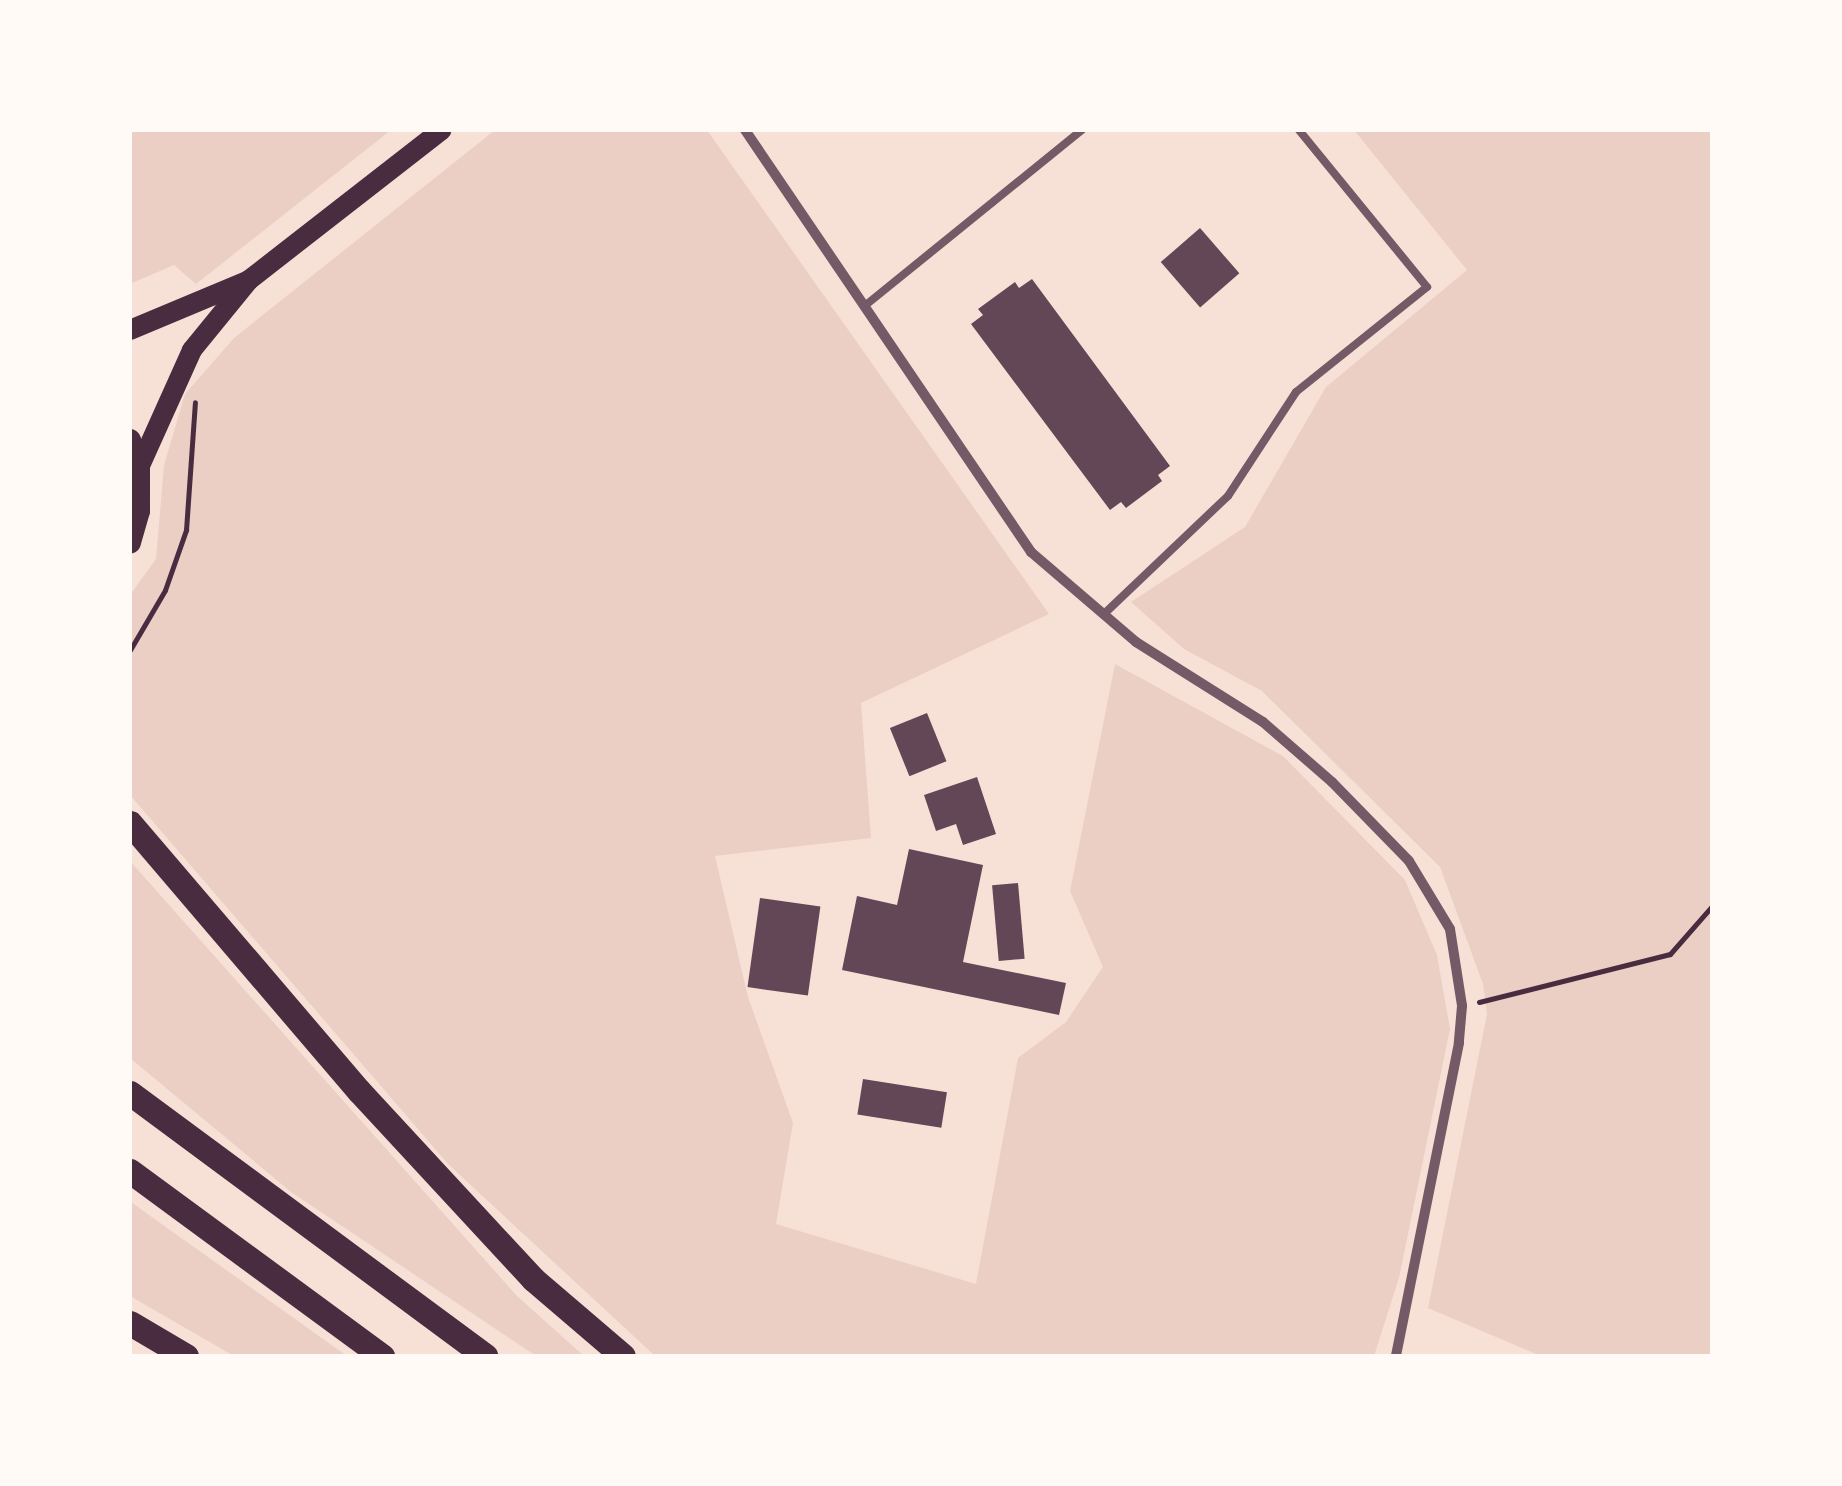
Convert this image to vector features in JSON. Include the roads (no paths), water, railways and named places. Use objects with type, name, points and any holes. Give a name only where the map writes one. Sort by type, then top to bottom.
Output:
[{"type":"highway","points":[[130,823],[359,1092],[533,1279],[623,1356]]},
{"type":"highway","points":[[130,1093],[485,1356]]},
{"type":"highway","points":[[130,1171],[382,1356]]},
{"type":"highway","points":[[130,1323],[186,1356]]},
{"type":"main road","points":[[139,468],[184,366],[249,280],[442,130]]},
{"type":"main road","points":[[130,330],[249,280]]},
{"type":"main road","points":[[130,440],[139,468],[139,511],[130,543]]},
{"type":"street","points":[[745,130],[867,304],[1031,552],[1104,614],[1262,722],[1409,860],[1450,929],[1462,1006],[1396,1356]]},
{"type":"lane","points":[[867,304],[1082,130]]},
{"type":"lane","points":[[1104,614],[1228,496],[1296,392],[1428,287],[1299,130]]}]
